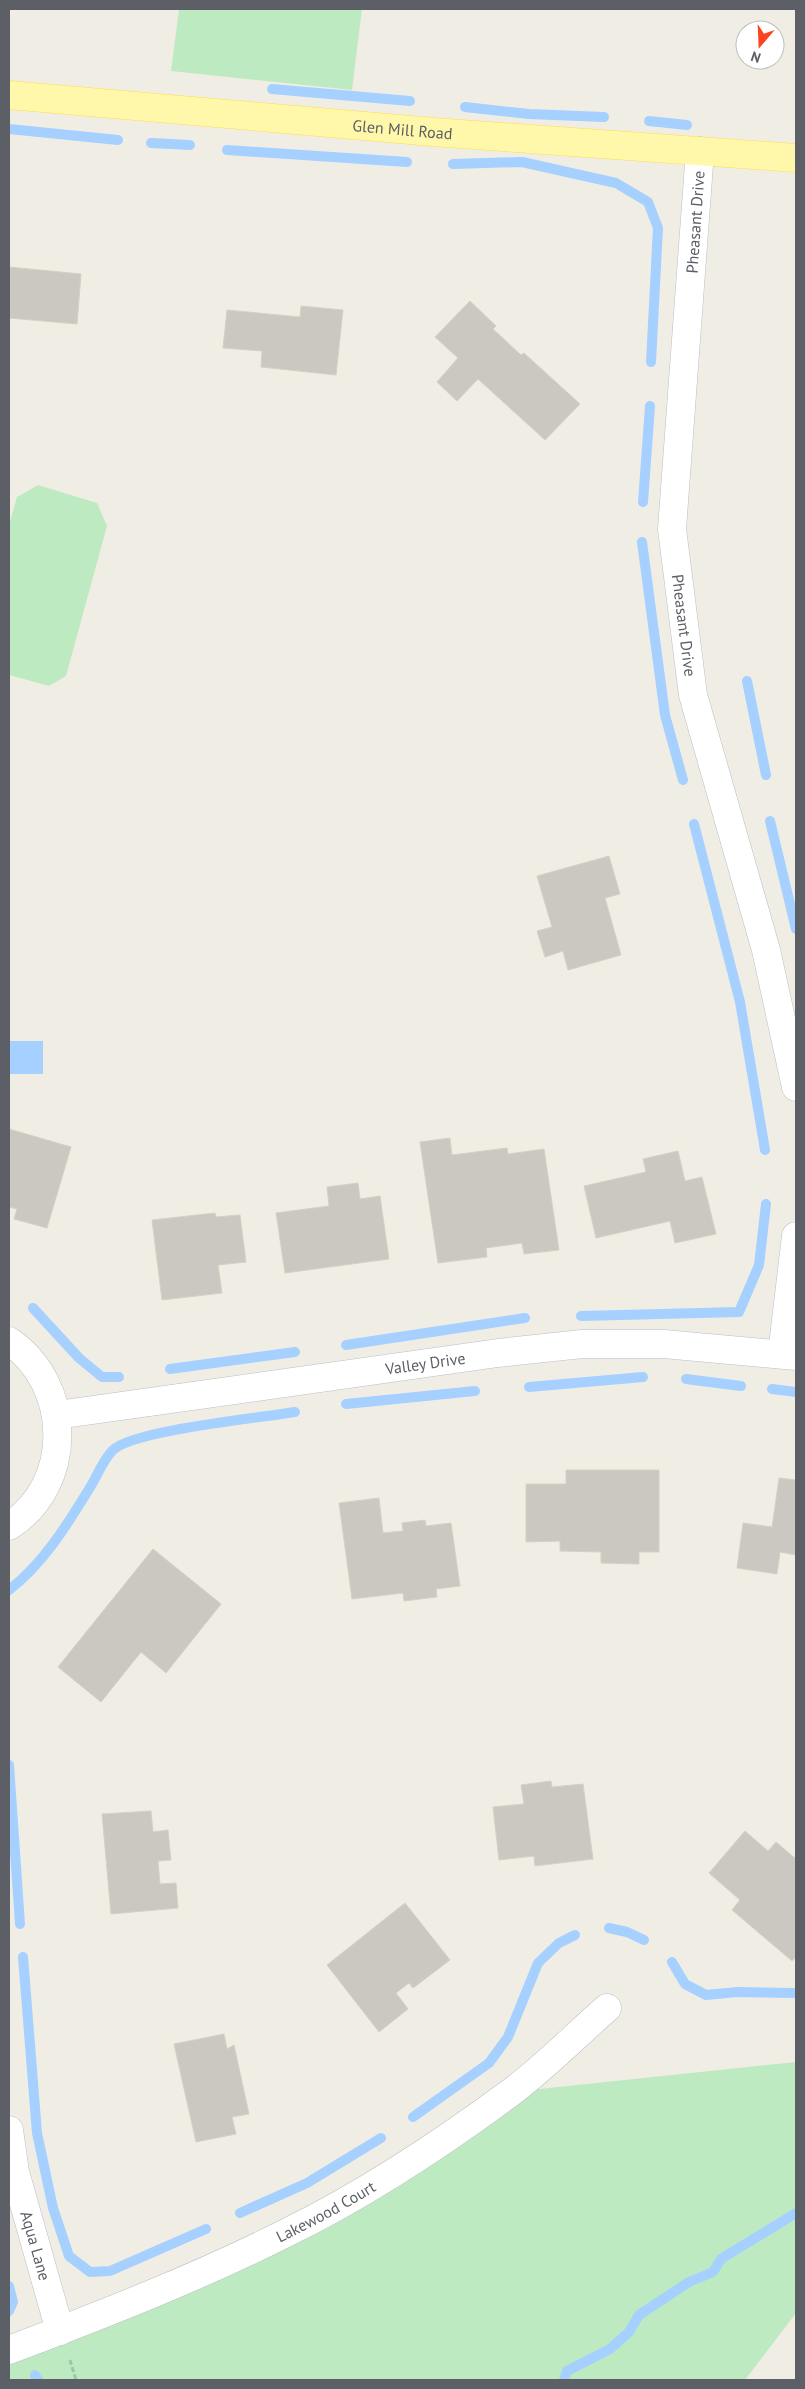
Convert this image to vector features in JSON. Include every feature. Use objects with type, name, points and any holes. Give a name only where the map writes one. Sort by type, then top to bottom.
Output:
[{"type":"main road","name":"Glen Mill Road","points":[[9,96],[433,132],[796,158]]},
{"type":"street","name":"Pheasant Drive","points":[[700,151],[672,529],[693,695],[766,950],[796,1087]]},
{"type":"street","points":[[789,1355],[796,1236]]},
{"type":"street","points":[[9,1341],[23,1351],[45,1380],[57,1415],[57,1452],[44,1489],[21,1518],[9,1526]]},
{"type":"street","name":"Valley Drive","points":[[57,1415],[489,1354],[582,1344],[664,1344],[789,1355]]},
{"type":"street","name":"Lakewood Court","points":[[9,2350],[60,2331],[229,2261],[292,2230],[346,2200],[414,2159],[512,2092],[607,2008]]},
{"type":"street","name":"Aqua Lane","points":[[9,2130],[15,2172],[60,2331]]},
{"type":"green space","points":[[179,9],[362,9],[352,90],[171,71]]},
{"type":"green space","points":[[38,485],[97,503],[107,526],[66,676],[49,686],[9,675],[9,525],[17,497]]},
{"type":"green space","points":[[796,2062],[796,2313],[745,2380],[9,2380],[9,2350],[229,2261],[511,2092]]},
{"type":"water","points":[[9,1041],[43,1041],[43,1074],[9,1074]]},
{"type":"building","points":[[9,267],[81,274],[77,324],[9,318]]},
{"type":"building","points":[[470,301],[496,326],[493,329],[521,355],[524,353],[580,404],[545,440],[478,379],[457,401],[437,382],[458,358],[435,337]]},
{"type":"building","points":[[301,306],[343,310],[336,375],[261,367],[262,351],[223,348],[227,310],[300,317]]},
{"type":"building","points":[[609,856],[620,894],[605,898],[621,955],[568,970],[563,951],[545,957],[537,931],[552,927],[537,876]]},
{"type":"building","points":[[9,1129],[71,1147],[47,1228],[14,1219],[17,1209],[9,1207]]},
{"type":"building","points":[[450,1138],[452,1155],[507,1148],[508,1154],[544,1149],[559,1250],[524,1254],[522,1243],[486,1248],[487,1257],[438,1263],[420,1142]]},
{"type":"building","points":[[678,1151],[685,1181],[702,1177],[716,1234],[675,1243],[670,1221],[596,1238],[584,1186],[646,1172],[643,1159]]},
{"type":"building","points":[[358,1183],[360,1199],[380,1196],[389,1259],[285,1273],[276,1213],[329,1206],[327,1187]]},
{"type":"building","points":[[215,1213],[216,1217],[240,1215],[246,1262],[218,1265],[222,1293],[162,1300],[152,1220]]},
{"type":"building","points":[[566,1470],[659,1470],[659,1552],[639,1552],[639,1564],[601,1563],[601,1552],[560,1551],[560,1541],[526,1542],[526,1484],[566,1484]]},
{"type":"building","points":[[779,1478],[796,1480],[796,1555],[780,1552],[777,1574],[737,1568],[743,1523],[772,1527]]},
{"type":"building","points":[[379,1498],[383,1533],[403,1531],[402,1523],[425,1520],[426,1526],[451,1523],[460,1586],[436,1589],[437,1597],[404,1601],[403,1593],[352,1599],[339,1503]]},
{"type":"building","points":[[153,1549],[221,1604],[166,1673],[141,1652],[101,1702],[58,1667]]},
{"type":"building","points":[[551,1781],[552,1787],[583,1784],[593,1859],[535,1866],[534,1856],[499,1860],[493,1807],[524,1804],[521,1785]]},
{"type":"building","points":[[151,1811],[153,1832],[168,1830],[171,1860],[158,1861],[160,1884],[176,1883],[178,1908],[111,1914],[102,1814]]},
{"type":"building","points":[[745,1831],[768,1851],[776,1842],[796,1859],[796,1957],[792,1961],[732,1910],[740,1900],[709,1873]]},
{"type":"building","points":[[405,1903],[450,1960],[413,1988],[409,1983],[396,1993],[408,2009],[379,2032],[327,1965]]},
{"type":"building","points":[[224,2034],[227,2049],[234,2045],[249,2114],[232,2117],[236,2134],[196,2142],[174,2044]]},
{"type":"waterway","points":[[272,89],[410,101]]},
{"type":"waterway","points":[[465,107],[529,114],[604,117]]},
{"type":"waterway","points":[[649,121],[687,125]]},
{"type":"waterway","points":[[9,129],[118,140]]},
{"type":"waterway","points":[[151,143],[190,145]]},
{"type":"waterway","points":[[227,150],[407,162]]},
{"type":"waterway","points":[[453,164],[522,162],[616,183],[648,202],[658,228],[651,362]]},
{"type":"waterway","points":[[643,502],[650,406]]},
{"type":"waterway","points":[[642,542],[665,715],[683,780]]},
{"type":"waterway","points":[[747,681],[766,775]]},
{"type":"waterway","points":[[770,821],[796,929]]},
{"type":"waterway","points":[[694,824],[740,1002],[765,1150]]},
{"type":"waterway","points":[[581,1316],[739,1312],[759,1265],[766,1204]]},
{"type":"waterway","points":[[33,1308],[79,1358],[102,1377],[119,1377]]},
{"type":"waterway","points":[[346,1345],[525,1318]]},
{"type":"waterway","points":[[170,1369],[295,1352]]},
{"type":"waterway","points":[[529,1387],[643,1377]]},
{"type":"waterway","points":[[686,1379],[741,1386]]},
{"type":"waterway","points":[[772,1389],[796,1392]]},
{"type":"waterway","points":[[346,1404],[475,1391]]},
{"type":"waterway","points":[[9,1590],[33,1568],[54,1543],[113,1450],[125,1443],[145,1436],[228,1421],[295,1412]]},
{"type":"waterway","points":[[9,1765],[20,1924]]},
{"type":"waterway","points":[[609,1928],[627,1932],[644,1940]]},
{"type":"waterway","points":[[413,2117],[489,2063],[508,2037],[538,1963],[559,1943],[575,1935]]},
{"type":"waterway","points":[[23,1957],[37,2133],[53,2208],[69,2256],[90,2272],[110,2271],[206,2229]]},
{"type":"waterway","points":[[672,1962],[685,1984],[706,1995],[737,1992],[796,1993]]},
{"type":"waterway","points":[[240,2213],[307,2183],[381,2138]]},
{"type":"waterway","points":[[564,2380],[567,2371],[610,2349],[629,2332],[639,2315],[689,2282],[713,2272],[721,2259],[796,2213]]},
{"type":"waterway","points":[[9,2286],[13,2302],[9,2311]]},
{"type":"waterway","points":[[35,2375],[38,2380]]}]
